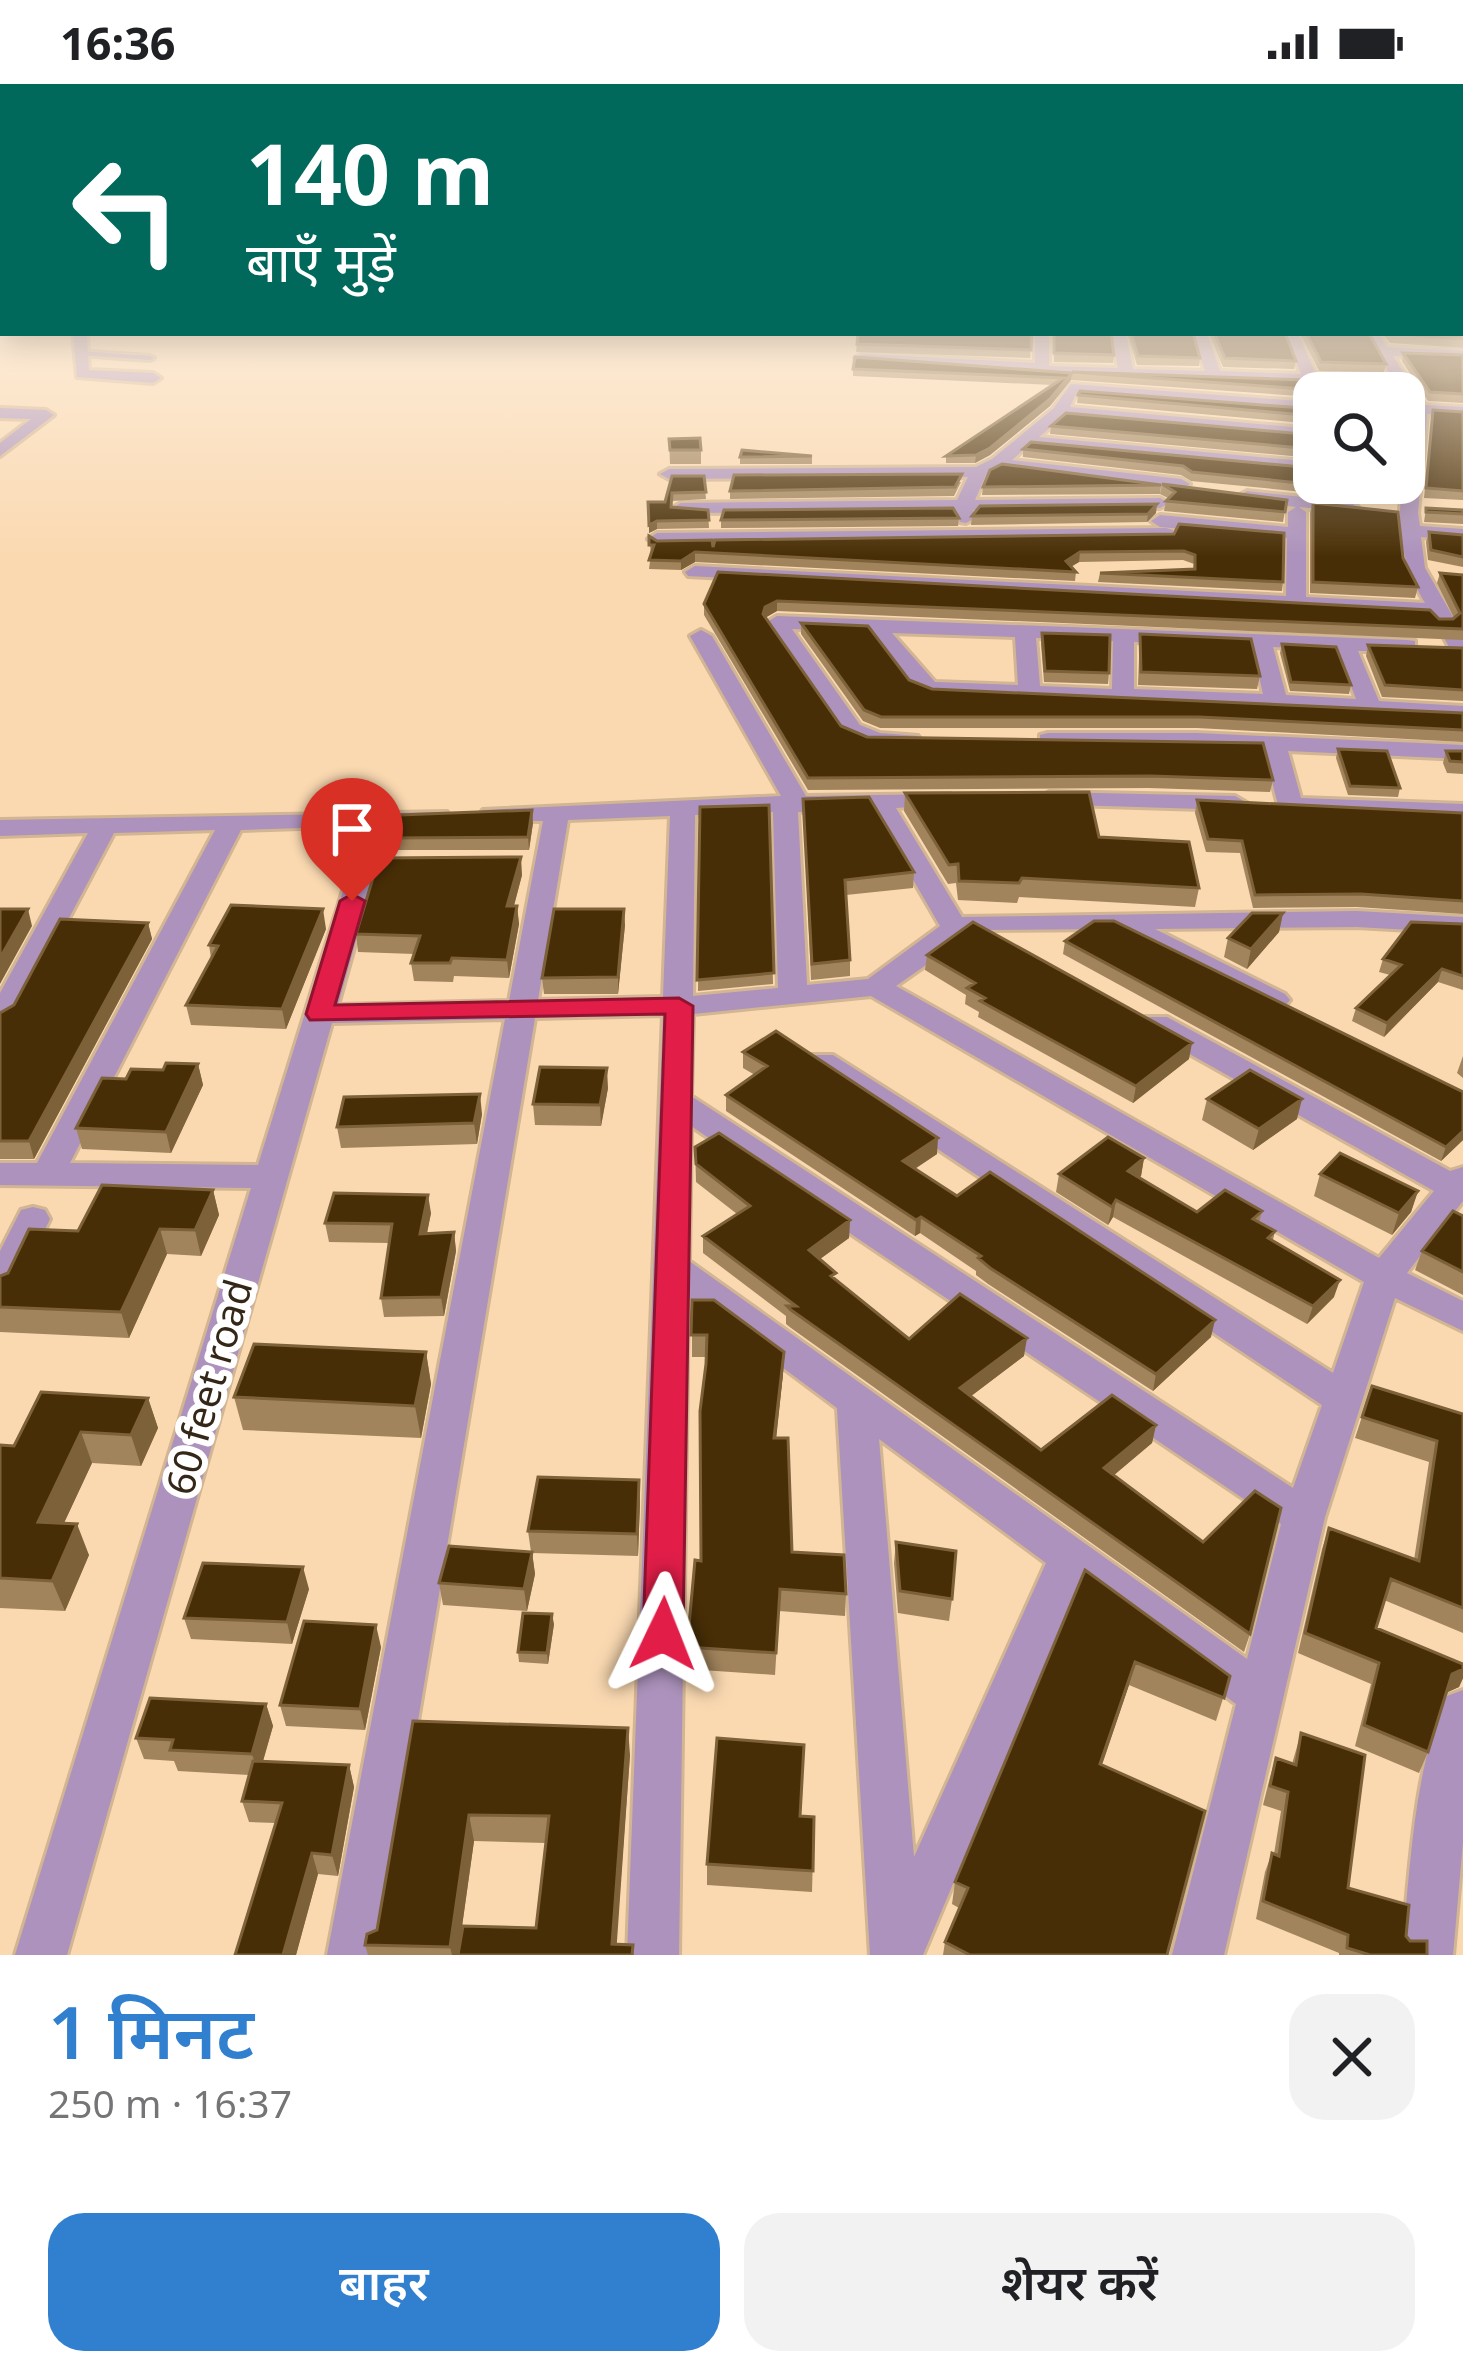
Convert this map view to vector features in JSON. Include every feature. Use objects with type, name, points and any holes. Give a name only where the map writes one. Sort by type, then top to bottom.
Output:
[{"type":"street","points":[[669,474],[979,472],[998,463],[1060,411],[1071,389],[1293,405]]},
{"type":"street","points":[[1187,422],[1192,398]]},
{"type":"street","points":[[1060,411],[1293,432]]},
{"type":"street","points":[[1425,413],[1463,412]]},
{"type":"street","points":[[0,413],[46,415],[0,452]]},
{"type":"street","points":[[1023,440],[1293,465]]},
{"type":"street","points":[[1194,597],[1169,536],[1180,486],[1196,456]]},
{"type":"street","points":[[998,463],[1203,491]]},
{"type":"street","points":[[958,542],[963,506],[979,472]]},
{"type":"street","points":[[767,474],[770,507]]},
{"type":"street","points":[[1227,494],[1293,501]]},
{"type":"street","points":[[1296,602],[1298,504]]},
{"type":"street","points":[[1320,504],[1364,508]]},
{"type":"street","points":[[1412,504],[1414,568],[1462,651]]},
{"type":"street","points":[[681,508],[963,506],[1169,536]]},
{"type":"street","points":[[1386,511],[1414,515],[1463,535]]},
{"type":"street","points":[[657,539],[958,542],[1294,533]]},
{"type":"street","points":[[788,575],[793,538]]},
{"type":"street","points":[[1414,568],[1447,574]]},
{"type":"street","points":[[695,572],[1436,610]]},
{"type":"street","points":[[961,584],[958,572],[1115,572]]},
{"type":"street","points":[[936,741],[876,740],[852,730],[777,622],[1462,651]]},
{"type":"street","points":[[875,625],[926,688],[1463,713]]},
{"type":"street","points":[[1025,630],[1030,694]]},
{"type":"street","points":[[1123,696],[1124,634]]},
{"type":"street","points":[[701,636],[791,802],[793,998]]},
{"type":"street","points":[[1261,640],[1276,701]]},
{"type":"street","points":[[1345,644],[1370,706]]},
{"type":"street","points":[[1246,700],[1291,805]]},
{"type":"street","points":[[1031,740],[1463,752]]},
{"type":"street","points":[[1014,799],[1463,812]]},
{"type":"street","points":[[879,800],[964,925],[1036,956]]},
{"type":"street","points":[[0,828],[969,800]]},
{"type":"street","points":[[653,1955],[683,808]]},
{"type":"street","points":[[353,1955],[522,1007],[536,862],[557,813]]},
{"type":"street","name":"60 feet road","points":[[41,1955],[319,1014],[375,863],[378,818]]},
{"type":"street","points":[[48,1174],[232,823]]},
{"type":"street","points":[[0,1020],[11,980],[59,911],[105,826]]},
{"type":"street","points":[[20,912],[59,911]]},
{"type":"street","points":[[1113,919],[1298,1012]]},
{"type":"street","points":[[319,1014],[679,1006],[876,987],[964,925],[1113,919],[1357,919],[1463,925]]},
{"type":"street","points":[[876,987],[1384,1277],[1463,1317]]},
{"type":"street","points":[[1120,1003],[1459,1183],[1384,1277],[1304,1517],[1198,1955]]},
{"type":"street","points":[[796,1045],[1346,1401]]},
{"type":"street","points":[[678,1102],[1304,1517]]},
{"type":"street","points":[[0,1174],[271,1177]]},
{"type":"street","points":[[0,1288],[33,1220]]},
{"type":"street","points":[[674,1268],[1260,1695]]},
{"type":"street","points":[[856,1400],[896,1955]]},
{"type":"street","points":[[896,1955],[1070,1556]]},
{"type":"street","points":[[1427,1955],[1442,1806],[1463,1712]]},
{"type":"building","points":[[1057,382],[1064,382],[990,448],[976,455],[946,456]]},
{"type":"building","points":[[1212,382],[1293,382],[1293,388]]},
{"type":"building","points":[[1425,382],[1463,382],[1463,394],[1430,392]]},
{"type":"building","points":[[1080,391],[1293,407],[1293,414],[1078,395]]},
{"type":"building","points":[[1433,410],[1463,412],[1463,491],[1426,488]]},
{"type":"building","points":[[1066,413],[1293,433],[1293,447],[1051,426]]},
{"type":"building","points":[[700,438],[701,450],[670,450],[669,439]]},
{"type":"building","points":[[1031,442],[1293,466],[1293,482],[1192,472],[1183,466],[1023,449]]},
{"type":"building","points":[[742,450],[812,456],[740,457]]},
{"type":"building","points":[[1002,464],[1161,485],[983,487],[990,470]]},
{"type":"building","points":[[962,474],[955,487],[730,491],[734,475]]},
{"type":"building","points":[[672,476],[704,476],[706,492],[672,493],[671,507],[708,510],[709,520],[649,525],[648,502],[665,502]]},
{"type":"building","points":[[1162,484],[1287,500],[1285,512],[1166,501],[1175,492]]},
{"type":"building","points":[[1157,504],[1148,514],[972,516],[980,506]]},
{"type":"building","points":[[1313,504],[1398,512],[1403,558],[1418,587],[1313,582]]},
{"type":"building","points":[[953,508],[959,518],[721,520],[724,510]]},
{"type":"building","points":[[1426,508],[1463,510],[1463,514],[1426,512]]},
{"type":"building","points":[[1179,524],[1284,533],[1283,582],[1100,573],[1195,569],[1195,555],[1184,551],[1080,552],[1066,561],[1076,572],[695,552],[681,561],[649,560],[654,545],[649,545],[649,536],[657,541],[712,540],[713,547],[715,540],[1174,534]]},
{"type":"building","points":[[1429,532],[1463,535],[1463,557],[1431,550]]},
{"type":"building","points":[[718,572],[1430,610],[1439,619],[1453,619],[1460,613],[1440,573],[1463,575],[1463,629],[777,601],[765,607],[763,614],[841,726],[867,737],[1263,743],[1273,780],[808,778],[704,604]]},
{"type":"building","points":[[801,623],[868,626],[909,680],[932,689],[1463,713],[1463,730],[1199,717],[881,717],[864,710]]},
{"type":"building","points":[[1042,633],[1110,635],[1109,673],[1045,671]]},
{"type":"building","points":[[1140,634],[1251,639],[1260,676],[1141,672]]},
{"type":"building","points":[[1282,644],[1336,647],[1351,685],[1291,682]]},
{"type":"building","points":[[1368,645],[1463,648],[1463,690],[1385,685]]},
{"type":"building","points":[[1338,749],[1387,751],[1400,788],[1350,786]]},
{"type":"building","points":[[1446,751],[1463,751],[1463,762],[1450,761]]},
{"type":"building","points":[[1089,792],[1099,837],[1189,842],[1199,888],[1022,878],[1019,883],[959,881],[958,864],[949,865],[905,793]]},
{"type":"building","points":[[869,797],[914,872],[845,880],[850,960],[812,964],[803,799]]},
{"type":"building","points":[[1197,800],[1463,813],[1463,901],[1361,894],[1255,895],[1242,841],[1208,839]]},
{"type":"building","points":[[769,805],[774,973],[697,980],[700,807]]},
{"type":"building","points":[[532,810],[528,837],[391,838],[399,815]]},
{"type":"building","points":[[521,857],[507,906],[517,906],[507,960],[452,958],[450,963],[411,963],[420,936],[356,934],[379,858]]},
{"type":"building","points":[[231,905],[323,909],[282,1009],[186,1005],[218,946],[209,945]]},
{"type":"building","points":[[0,909],[28,909],[0,958]]},
{"type":"building","points":[[554,909],[624,909],[618,977],[542,978]]},
{"type":"building","points":[[1252,913],[1283,913],[1251,949],[1228,938]]},
{"type":"building","points":[[60,919],[148,923],[29,1141],[0,1141],[0,1013],[14,1005]]},
{"type":"building","points":[[1094,921],[1114,921],[1463,1092],[1463,1131],[1446,1147],[1065,941]]},
{"type":"building","points":[[973,922],[1192,1043],[1136,1086],[980,1001],[985,998],[967,988],[975,983],[927,955]]},
{"type":"building","points":[[1411,922],[1463,924],[1463,976],[1442,969],[1387,1023],[1356,1008],[1401,965],[1383,959]]},
{"type":"building","points":[[776,1031],[938,1138],[903,1161],[957,1196],[990,1172],[1215,1320],[1156,1374],[990,1268],[978,1258],[981,1256],[921,1217],[916,1220],[726,1095],[767,1066],[743,1052]]},
{"type":"building","points":[[166,1063],[198,1064],[166,1132],[76,1128],[102,1078],[126,1079],[131,1069],[163,1070]]},
{"type":"building","points":[[540,1067],[607,1068],[600,1105],[533,1104]]},
{"type":"building","points":[[1250,1070],[1302,1099],[1259,1129],[1207,1099]]},
{"type":"building","points":[[480,1094],[474,1123],[337,1127],[344,1097]]},
{"type":"building","points":[[719,1133],[850,1220],[809,1250],[836,1273],[831,1276],[909,1339],[960,1294],[1027,1338],[960,1388],[1041,1450],[1112,1395],[1156,1425],[1104,1468],[1203,1542],[1255,1491],[1281,1508],[1250,1634],[791,1310],[787,1306],[796,1306],[703,1236],[750,1206],[696,1164],[695,1147]]},
{"type":"building","points":[[1108,1137],[1144,1158],[1128,1171],[1197,1212],[1225,1190],[1262,1211],[1253,1219],[1275,1231],[1268,1238],[1340,1280],[1313,1306],[1116,1200],[1112,1207],[1059,1174]]},
{"type":"building","points":[[1340,1153],[1418,1191],[1399,1213],[1320,1174]]},
{"type":"building","points":[[102,1185],[213,1190],[195,1230],[160,1229],[121,1312],[0,1307],[0,1276],[8,1273],[29,1229],[78,1231]]},
{"type":"building","points":[[334,1193],[428,1195],[420,1234],[454,1232],[441,1297],[381,1298],[392,1224],[325,1223]]},
{"type":"building","points":[[1453,1211],[1463,1216],[1463,1272],[1422,1251]]},
{"type":"building","points":[[692,1300],[714,1300],[784,1352],[774,1438],[788,1438],[792,1552],[844,1555],[846,1594],[780,1589],[776,1653],[687,1647],[695,1560],[701,1561],[700,1411],[707,1335],[691,1335]]},
{"type":"building","points":[[254,1344],[426,1352],[415,1406],[234,1397]]},
{"type":"building","points":[[1372,1386],[1463,1414],[1463,1608],[1391,1579],[1376,1628],[1463,1664],[1463,1669],[1452,1674],[1428,1752],[1364,1725],[1379,1663],[1305,1633],[1329,1528],[1419,1561],[1437,1441],[1362,1417]]},
{"type":"building","points":[[41,1392],[148,1398],[131,1435],[81,1432],[38,1522],[77,1524],[52,1581],[0,1578],[0,1445],[14,1446]]},
{"type":"building","points":[[538,1477],[639,1480],[637,1534],[528,1531]]},
{"type":"building","points":[[896,1542],[956,1551],[952,1599],[900,1591]]},
{"type":"building","points":[[449,1546],[532,1552],[524,1589],[439,1583]]},
{"type":"building","points":[[203,1563],[303,1567],[287,1622],[184,1618]]},
{"type":"building","points":[[1085,1570],[1230,1676],[1224,1698],[1135,1662],[1100,1764],[1205,1811],[1167,1955],[970,1955],[945,1942],[968,1888],[955,1882]]},
{"type":"building","points":[[523,1613],[552,1614],[547,1653],[518,1652]]},
{"type":"building","points":[[304,1621],[376,1625],[360,1709],[280,1705]]},
{"type":"building","points":[[150,1698],[266,1704],[252,1754],[170,1750],[173,1740],[136,1738]]},
{"type":"building","points":[[413,1721],[628,1728],[612,1944],[633,1945],[632,1955],[458,1955],[463,1926],[536,1928],[549,1816],[469,1815],[450,1947],[365,1945],[367,1934],[377,1930]]},
{"type":"building","points":[[1301,1733],[1365,1755],[1348,1888],[1409,1905],[1406,1936],[1410,1941],[1427,1941],[1427,1955],[1370,1955],[1347,1948],[1348,1935],[1263,1901],[1272,1853],[1279,1856],[1288,1792],[1270,1786],[1276,1758],[1296,1765]]},
{"type":"building","points":[[717,1738],[804,1745],[800,1816],[814,1817],[813,1871],[707,1864]]},
{"type":"building","points":[[253,1761],[349,1765],[332,1855],[312,1853],[283,1955],[235,1955],[282,1803],[242,1801]]},
{"type":"route","points":[[352,901],[319,1014],[679,1006],[663,1634]]}]
